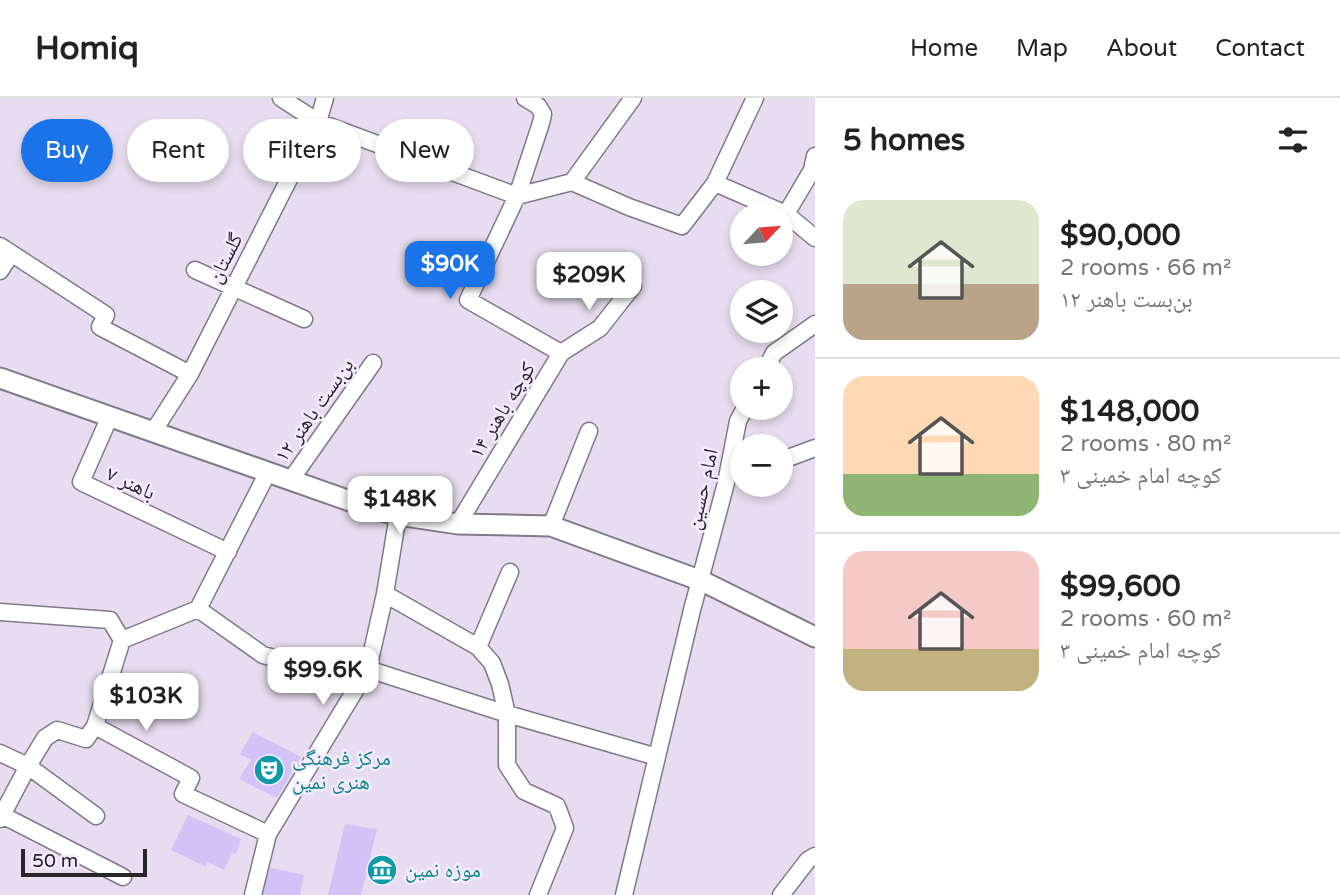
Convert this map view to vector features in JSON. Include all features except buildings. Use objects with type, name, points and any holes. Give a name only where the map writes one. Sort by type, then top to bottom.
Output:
[{"type":"street","points":[[281,98],[313,119]]},
{"type":"street","name":"گلستان","points":[[319,119],[325,98]]},
{"type":"street","points":[[525,98],[538,106],[543,114],[517,196],[468,300],[561,353],[600,328],[633,286]]},
{"type":"street","points":[[572,182],[633,98]]},
{"type":"street","points":[[361,138],[517,196],[572,182],[682,226],[715,183],[755,98]]},
{"type":"street","points":[[792,203],[812,170],[815,156]]},
{"type":"street","name":"گلستان","points":[[153,432],[190,374],[288,182]]},
{"type":"street","points":[[715,183],[761,203]]},
{"type":"street","points":[[793,220],[815,238]]},
{"type":"street","points":[[0,271],[6,250],[106,315],[100,327],[190,374]]},
{"type":"street","points":[[195,270],[304,319]]},
{"type":"street","points":[[772,357],[815,324]]},
{"type":"street","name":"کوچه باهنر ۱۴","points":[[458,524],[561,353]]},
{"type":"street","name":"بن‌بست باهنر ۱۲","points":[[290,481],[373,363]]},
{"type":"street","points":[[0,379],[290,481],[398,515],[458,524],[551,526],[702,581],[815,637]]},
{"type":"street","name":"باهنر ۷","points":[[110,416],[81,482],[228,552]]},
{"type":"street","name":"امام حسین","points":[[624,895],[692,610],[702,581],[726,483],[739,420]]},
{"type":"street","points":[[551,526],[589,431]]},
{"type":"street","points":[[793,456],[815,447]]},
{"type":"street","points":[[122,640],[198,609],[268,472]]},
{"type":"street","points":[[726,483],[730,482]]},
{"type":"street","points":[[253,895],[268,834],[368,669],[385,594],[398,515]]},
{"type":"street","points":[[478,646],[510,572]]},
{"type":"street","points":[[385,594],[478,646],[492,663],[507,714],[507,765],[524,791],[557,806],[565,828],[538,895]]},
{"type":"street","points":[[198,609],[263,655],[304,666],[368,669],[507,714],[657,757]]},
{"type":"street","points":[[0,612],[110,620],[122,640],[95,726],[86,739],[57,730],[45,738],[1,817],[123,877]]},
{"type":"street","points":[[95,726],[191,778],[183,794],[268,834]]},
{"type":"street","points":[[0,753],[28,766],[96,816]]},
{"type":"street","points":[[781,895],[808,859],[815,856]]},
{"type":"place","name":"مرکز فرهنگی هنری نمین","points":[[269,770]]},
{"type":"place","name":"موزه نمین","points":[[382,870]]}]
